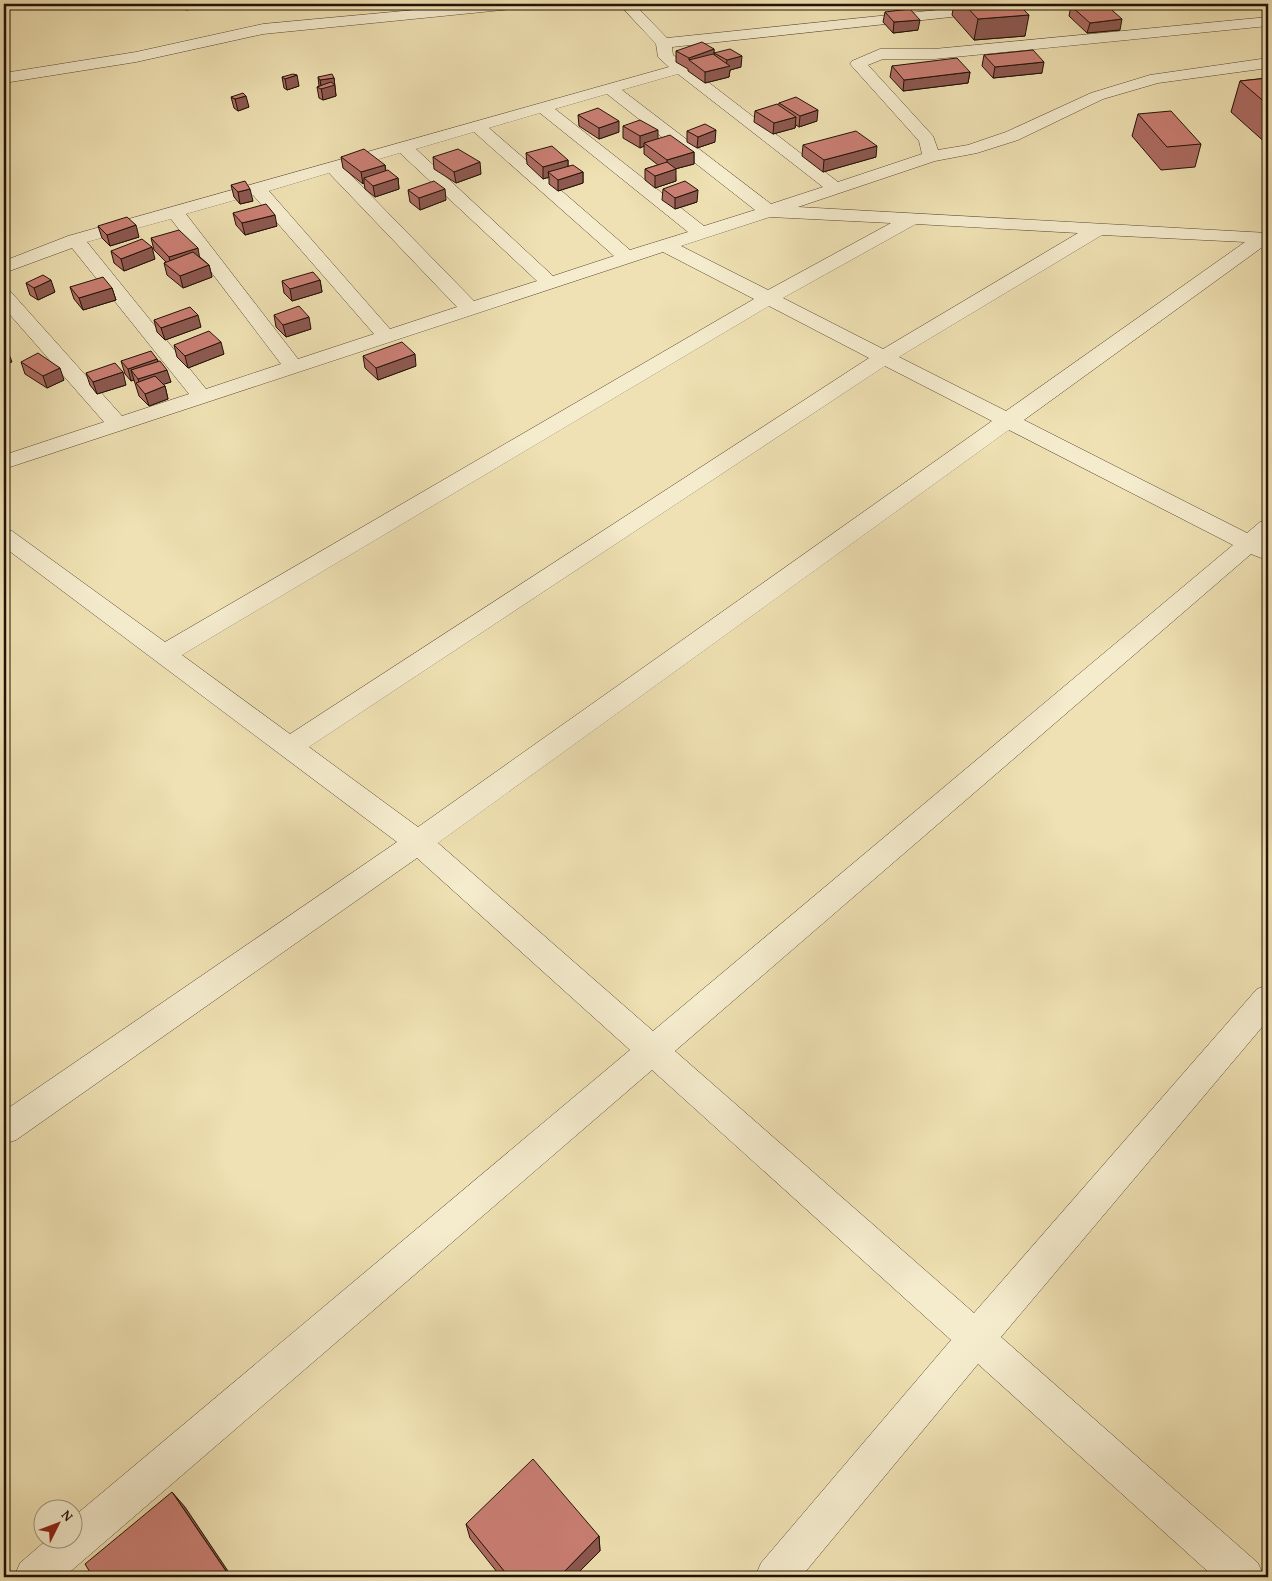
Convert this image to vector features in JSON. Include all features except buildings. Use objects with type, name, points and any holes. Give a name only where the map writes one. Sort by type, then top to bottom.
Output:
[{"type":"street","points":[[4,78],[136,57],[193,43],[291,25],[367,4]]},
{"type":"street","points":[[291,25],[522,4]]},
{"type":"street","points":[[630,4],[664,43],[666,57],[836,189]]},
{"type":"street","points":[[664,43],[1035,4]]},
{"type":"street","points":[[931,157],[926,140],[858,64],[880,54],[934,54],[1268,21]]},
{"type":"street","points":[[4,462],[931,157],[971,149],[1012,136],[1097,96],[1156,78],[1268,64]]},
{"type":"street","points":[[4,267],[75,240],[681,68]]},
{"type":"street","points":[[610,88],[768,211],[1265,238]]},
{"type":"street","points":[[543,107],[701,233]]},
{"type":"street","points":[[477,126],[627,257]]},
{"type":"street","points":[[404,146],[550,283]]},
{"type":"street","points":[[333,167],[470,309]]},
{"type":"street","points":[[257,188],[386,336]]},
{"type":"street","points":[[175,212],[294,367]]},
{"type":"street","points":[[164,654],[769,298],[912,219]]},
{"type":"street","points":[[290,747],[884,356],[1098,229]]},
{"type":"street","points":[[4,1129],[418,842],[1265,238]]},
{"type":"street","points":[[75,240],[202,397]]},
{"type":"street","points":[[34,1577],[652,1050],[1262,541],[1009,420],[664,245]]},
{"type":"street","points":[[4,296],[118,424]]},
{"type":"street","points":[[4,536],[418,842],[1244,1577]]},
{"type":"street","points":[[775,1577],[1268,998]]}]
